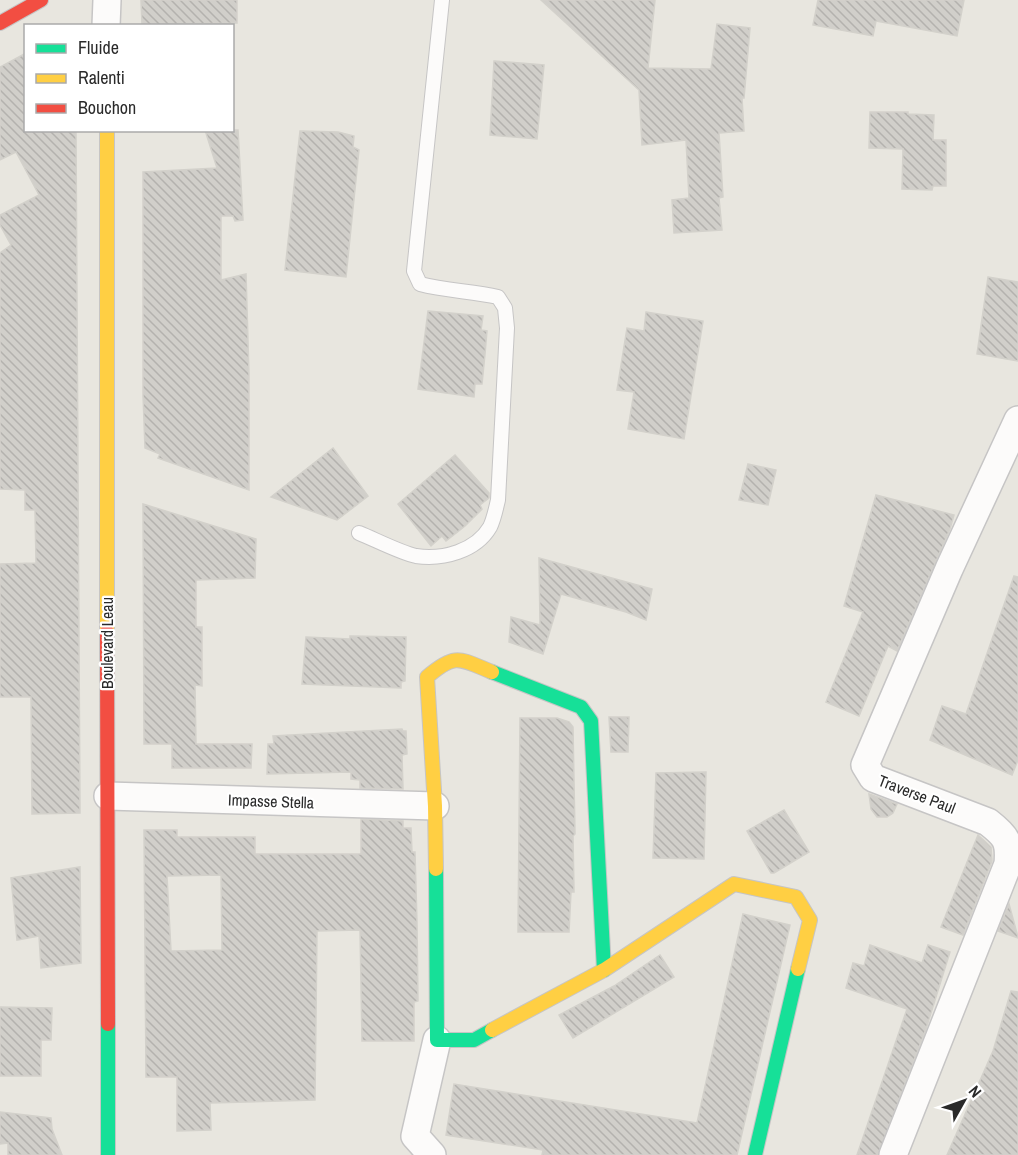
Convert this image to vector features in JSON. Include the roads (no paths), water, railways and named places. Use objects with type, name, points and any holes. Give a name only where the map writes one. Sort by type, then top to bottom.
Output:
[{"type":"street","points":[[0,23],[40,0]]},
{"type":"street","points":[[106,24],[107,0]]},
{"type":"street","name":"Boulevard Leau","points":[[107,132],[108,1155]]},
{"type":"street","name":"Traverse Paul","points":[[893,1155],[1008,864],[1009,848],[1003,834],[988,822],[873,778],[865,765],[949,569],[1018,420]]},
{"type":"street","points":[[432,1155],[415,1136],[437,1040],[435,806],[427,677],[444,662],[459,659],[581,707],[591,721],[604,970]]},
{"type":"street","name":"Impasse Stella","points":[[108,796],[435,806]]},
{"type":"street","points":[[437,1040],[474,1040],[604,970],[734,884],[796,897],[810,920],[755,1155]]},
{"type":"lane","points":[[359,533],[415,556],[457,553],[477,543],[490,526],[498,500],[507,327],[505,308],[498,297],[483,293],[440,290],[420,284],[414,272],[442,0]]}]
